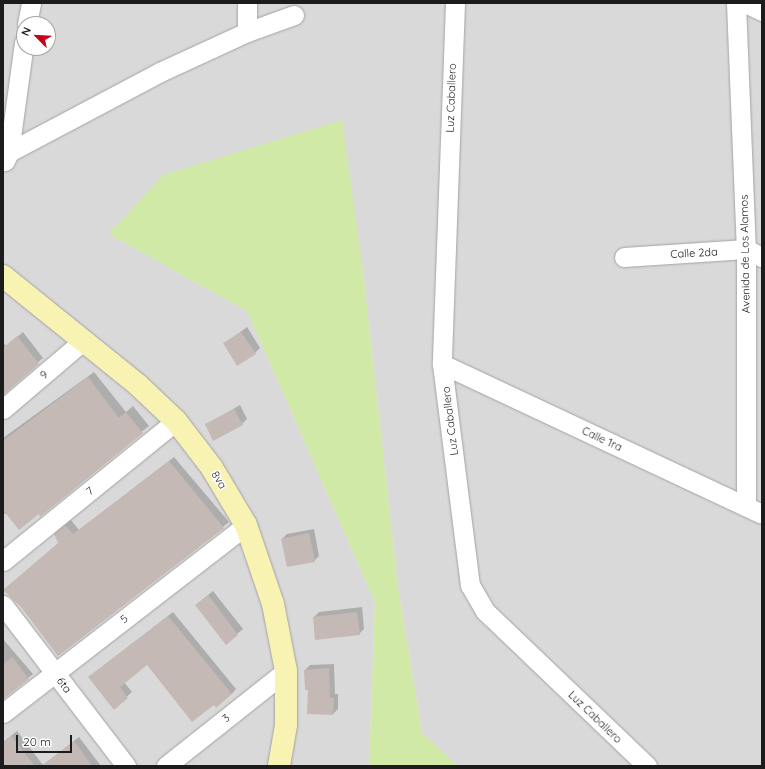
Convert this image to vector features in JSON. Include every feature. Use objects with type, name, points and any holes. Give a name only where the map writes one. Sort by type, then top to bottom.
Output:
[{"type":"street","points":[[29,16],[31,3]]},
{"type":"street","points":[[247,3],[247,32]]},
{"type":"street","name":"Luz Caballero","points":[[455,3],[442,364],[470,585],[486,612],[647,766]]},
{"type":"street","name":"Avenida de Los Alamos","points":[[736,3],[754,253],[754,510]]},
{"type":"street","points":[[745,3],[762,11]]},
{"type":"street","points":[[6,158],[160,72],[247,32],[294,15]]},
{"type":"street","points":[[6,158],[22,56]]},
{"type":"street","name":"Calle 2da","points":[[624,257],[754,253]]},
{"type":"street","name":"8va","points":[[3,276],[84,340],[176,421],[212,468],[246,525],[272,604],[286,671],[286,725],[279,766]]},
{"type":"street","name":"9","points":[[3,409],[84,340]]},
{"type":"street","name":"Calle 1ra","points":[[442,364],[754,510]]},
{"type":"street","name":"7","points":[[3,561],[176,421]]},
{"type":"street","name":"5","points":[[3,713],[246,525]]},
{"type":"street","name":"6ta","points":[[3,605],[126,766]]},
{"type":"street","name":"3","points":[[166,766],[286,671]]},
{"type":"shaded area","points":[[3,3],[762,3],[762,766],[458,766],[422,733],[398,588],[362,263],[109,234],[247,311],[375,602],[369,766],[3,766]]},
{"type":"green space","points":[[342,120],[362,263],[398,588],[422,733],[458,766],[369,766],[375,602],[247,311],[109,234],[163,175]]},
{"type":"building","points":[[241,332],[256,354],[237,366],[223,343]]},
{"type":"building","points":[[17,336],[39,364],[3,395],[3,348]]},
{"type":"building","points":[[88,377],[119,418],[126,412],[143,433],[40,517],[39,514],[19,530],[3,510],[3,441]]},
{"type":"building","points":[[234,409],[243,425],[213,441],[205,424]]},
{"type":"building","points":[[169,461],[224,528],[58,656],[21,607],[3,590],[58,543],[54,534],[65,525],[73,534]]},
{"type":"building","points":[[309,533],[315,562],[287,567],[281,539]]},
{"type":"building","points":[[208,595],[238,635],[226,645],[195,605]]},
{"type":"building","points":[[357,612],[360,635],[315,640],[313,617]]},
{"type":"building","points":[[168,616],[232,694],[216,708],[214,705],[192,722],[147,665],[120,687],[128,698],[114,710],[88,677]]},
{"type":"building","points":[[12,657],[29,679],[3,699],[3,664]]},
{"type":"building","points":[[329,668],[330,698],[334,698],[333,715],[307,714],[308,690],[305,690],[304,670]]},
{"type":"building","points":[[11,736],[35,766],[3,766],[3,742]]},
{"type":"building","points":[[74,741],[92,766],[42,766]]}]
